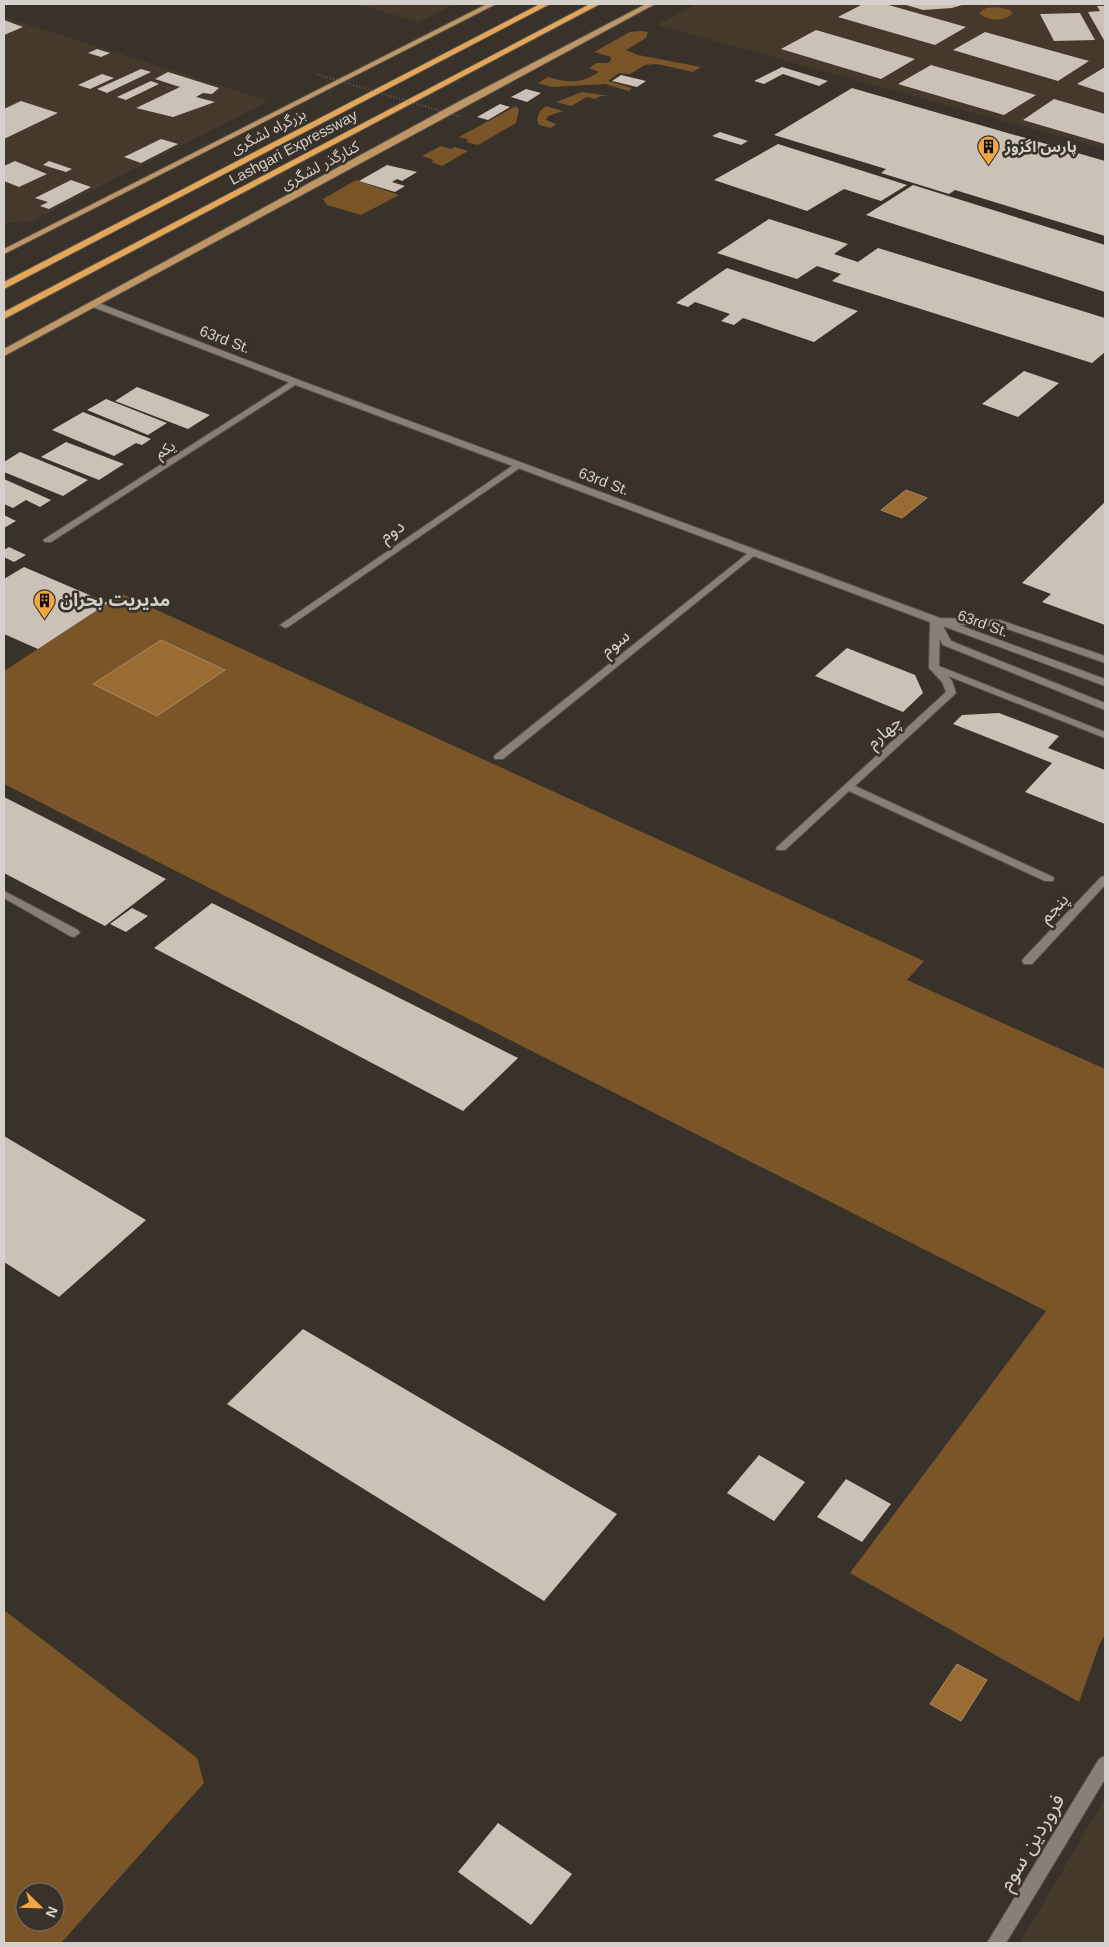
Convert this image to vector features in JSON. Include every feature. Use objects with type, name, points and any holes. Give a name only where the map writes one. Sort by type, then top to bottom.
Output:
[{"type":"highway","name":"بزرگراه لشگری","points":[[4,286],[546,4]]},
{"type":"highway","name":"Lashgari Expressway","points":[[4,316],[596,4]]},
{"type":"main road","points":[[4,252],[492,4]]},
{"type":"main road","name":"کنارگذر لشگری","points":[[4,353],[465,102],[651,4]]},
{"type":"street","name":"63rd St.","points":[[93,304],[752,553],[1105,683]]},
{"type":"street","points":[[935,621],[1000,623],[1105,660]]},
{"type":"street","points":[[935,621],[947,643],[1105,707]]},
{"type":"street","name":"فروردین سوم","points":[[996,1943],[1105,1764]]},
{"type":"lane","name":"یکم","points":[[48,540],[296,382]]},
{"type":"lane","name":"دوم","points":[[285,624],[518,465]]},
{"type":"lane","name":"سوم","points":[[499,757],[752,553]]},
{"type":"lane","points":[[935,621],[934,668],[1105,735]]},
{"type":"lane","name":"چهارم","points":[[781,848],[952,693],[947,681],[934,668]]},
{"type":"lane","points":[[848,787],[1049,879]]},
{"type":"lane","name":"پنجم","points":[[1028,961],[1105,879]]},
{"type":"lane","points":[[4,894],[74,933]]},
{"type":"path","points":[[316,74],[461,117]]},
{"type":"shaded area","points":[[357,4],[455,4],[418,22]]},
{"type":"shaded area","points":[[696,4],[1105,4],[1105,149],[657,25]]},
{"type":"shaded area","points":[[996,7],[1010,10],[1012,14],[1009,17],[996,20],[986,18],[979,13],[986,8]]},
{"type":"shaded area","points":[[4,17],[269,101],[30,222],[4,223]]},
{"type":"shaded area","points":[[630,32],[648,32],[646,38],[626,50],[638,55],[701,67],[693,72],[657,64],[645,65],[630,74],[619,73],[608,81],[632,88],[629,91],[605,84],[552,87],[538,83],[548,77],[574,81],[592,76],[599,72],[589,68],[597,63],[608,63],[611,60],[611,57],[594,52]]},
{"type":"shaded area","points":[[582,92],[609,96],[600,96],[595,99],[587,97],[571,106],[556,102]]},
{"type":"shaded area","points":[[516,106],[519,110],[516,123],[478,145],[466,142],[469,140],[459,137]]},
{"type":"shaded area","points":[[546,106],[563,111],[548,116],[546,120],[556,124],[551,128],[539,125],[537,120],[540,111]]},
{"type":"shaded area","points":[[441,146],[451,149],[455,147],[468,151],[442,166],[431,162],[434,160],[422,156]]},
{"type":"shaded area","points":[[356,180],[399,195],[361,215],[327,205],[323,199]]},
{"type":"shaded area","points":[[906,490],[927,498],[902,518],[881,510]]},
{"type":"shaded area","points":[[122,594],[924,961],[907,980],[1105,1069],[1105,1635],[1100,1643],[1079,1702],[850,1573],[1046,1311],[4,784],[4,671]]},
{"type":"shaded area","points":[[161,640],[225,670],[157,716],[93,684]]},
{"type":"shaded area","points":[[4,1610],[197,1758],[204,1783],[61,1943],[4,1943]]},
{"type":"shaded area","points":[[957,1664],[987,1680],[961,1721],[930,1704]]},
{"type":"shaded area","points":[[1105,1798],[1105,1943],[1020,1943]]},
{"type":"building","points":[[863,4],[885,4],[966,27],[935,45],[838,17]]},
{"type":"building","points":[[903,4],[965,4],[952,8],[923,10]]},
{"type":"building","points":[[1097,6],[1105,6],[1105,42],[1088,12],[1100,11]]},
{"type":"building","points":[[1080,13],[1095,40],[1054,41],[1040,14]]},
{"type":"building","points":[[4,20],[23,27],[4,35]]},
{"type":"building","points":[[816,30],[915,59],[881,79],[781,49]]},
{"type":"building","points":[[985,32],[1089,61],[1058,81],[953,50]]},
{"type":"building","points":[[97,49],[110,53],[101,57],[88,53]]},
{"type":"building","points":[[931,65],[1036,95],[1004,115],[898,84]]},
{"type":"building","points":[[782,67],[828,81],[819,86],[783,74],[764,84],[754,81]]},
{"type":"building","points":[[1105,67],[1105,93],[1077,84]]},
{"type":"building","points":[[141,69],[151,72],[107,93],[97,89]]},
{"type":"building","points":[[168,72],[219,88],[212,94],[203,93],[196,97],[215,102],[173,117],[136,108],[180,87],[155,79]]},
{"type":"building","points":[[102,74],[114,78],[90,89],[78,85]]},
{"type":"building","points":[[621,75],[646,81],[637,87],[612,81]]},
{"type":"building","points":[[151,81],[159,84],[126,100],[117,97]]},
{"type":"building","name":"پارس اگزوز","points":[[852,88],[1105,161],[1105,236],[955,190],[949,194],[881,173],[886,169],[774,135]]},
{"type":"building","points":[[526,89],[541,93],[527,102],[511,97]]},
{"type":"building","points":[[1054,99],[1105,114],[1105,144],[1023,120]]},
{"type":"building","points":[[21,101],[58,113],[4,139],[4,109]]},
{"type":"building","points":[[500,104],[510,107],[488,120],[477,117]]},
{"type":"building","points":[[720,132],[748,141],[741,145],[712,136]]},
{"type":"building","points":[[161,139],[178,144],[141,163],[124,157]]},
{"type":"building","points":[[778,144],[907,185],[881,201],[844,189],[807,211],[714,180]]},
{"type":"building","points":[[15,161],[47,174],[19,187],[4,181],[4,166]]},
{"type":"building","points":[[49,161],[72,169],[66,172],[43,165]]},
{"type":"building","points":[[387,165],[417,172],[402,181],[397,179],[392,182],[405,186],[395,192],[359,181]]},
{"type":"building","points":[[71,180],[91,187],[49,209],[40,206],[48,202],[35,198]]},
{"type":"building","points":[[913,185],[1105,245],[1105,292],[866,215]]},
{"type":"building","points":[[769,219],[848,244],[834,254],[858,262],[878,248],[1105,318],[1105,352],[1092,363],[832,281],[841,274],[817,266],[797,279],[717,253]]},
{"type":"building","points":[[727,268],[858,311],[814,342],[743,318],[734,325],[721,321],[730,314],[695,302],[688,307],[676,303]]},
{"type":"building","points":[[1024,371],[1059,383],[1018,417],[982,404]]},
{"type":"building","points":[[137,387],[210,415],[188,429],[115,401]]},
{"type":"building","points":[[106,399],[167,423],[148,435],[87,410]]},
{"type":"building","points":[[83,412],[151,439],[142,445],[136,443],[114,456],[52,430]]},
{"type":"building","points":[[66,442],[124,464],[99,480],[41,457]]},
{"type":"building","points":[[20,452],[88,480],[63,496],[4,472],[4,462]]},
{"type":"building","points":[[4,479],[51,500],[40,507],[26,500],[13,508],[4,504]]},
{"type":"building","points":[[1105,502],[1105,625],[1042,602],[1051,594],[1022,583]]},
{"type":"building","points":[[4,515],[16,521],[4,528]]},
{"type":"building","points":[[9,547],[26,555],[14,562],[4,557],[4,550]]},
{"type":"building","name":"مدیریت بحران","points":[[24,567],[108,603],[38,649],[4,634],[4,579]]},
{"type":"building","points":[[847,648],[915,675],[923,693],[903,712],[815,676]]},
{"type":"building","points":[[999,713],[1059,736],[1048,748],[1105,770],[1105,824],[1025,792],[1052,763],[953,724],[962,715]]},
{"type":"building","points":[[4,797],[166,879],[105,926],[4,873]]},
{"type":"building","points":[[212,903],[518,1058],[463,1111],[154,948]]},
{"type":"building","points":[[132,908],[148,916],[126,932],[110,924]]},
{"type":"building","points":[[4,1136],[146,1220],[59,1297],[4,1262]]},
{"type":"building","points":[[303,1329],[617,1514],[544,1601],[227,1404]]},
{"type":"building","points":[[759,1455],[805,1482],[774,1521],[727,1493]]},
{"type":"building","points":[[846,1479],[891,1504],[862,1542],[817,1517]]},
{"type":"building","points":[[498,1823],[572,1874],[531,1925],[458,1872]]},
{"type":"place","name":"پارس اگزوز","points":[[989,165]]},
{"type":"place","name":"مدیریت بحران","points":[[44,619]]}]
